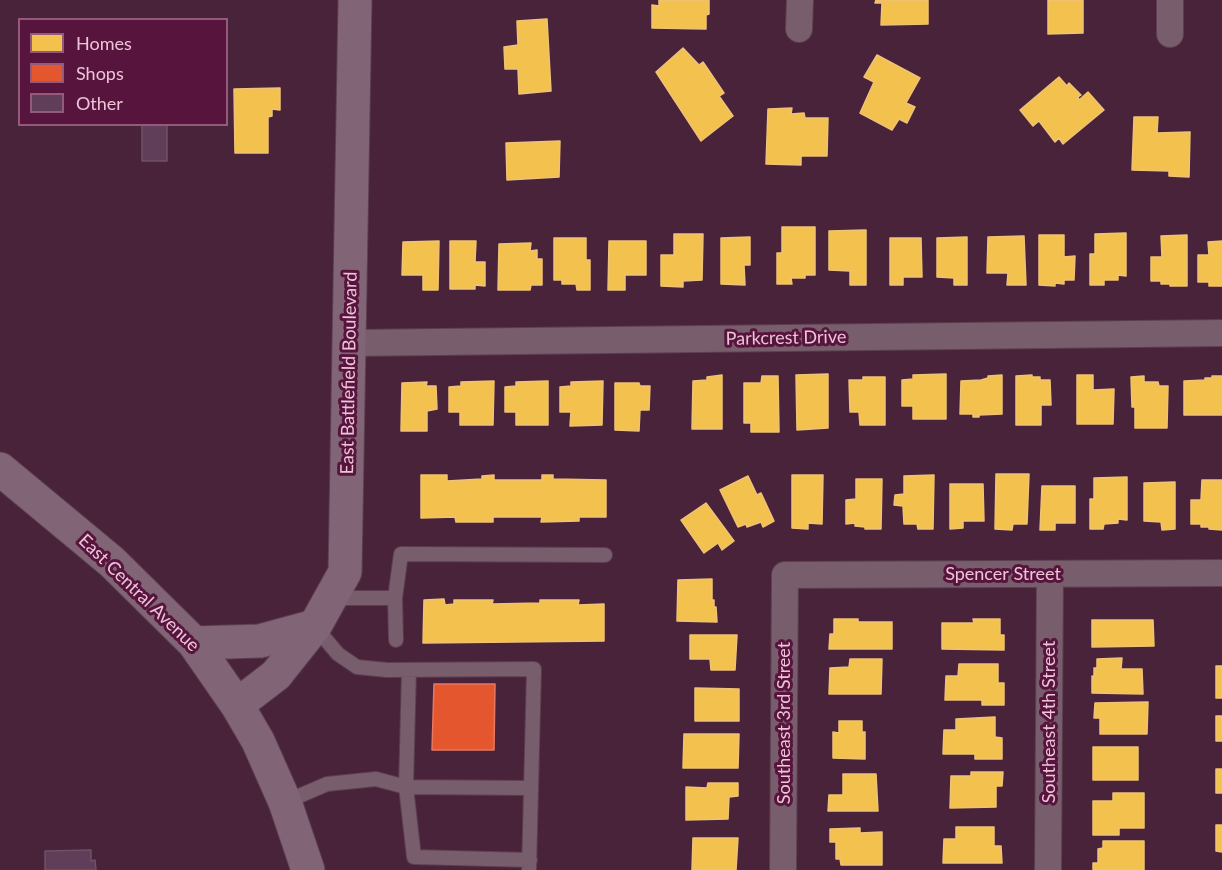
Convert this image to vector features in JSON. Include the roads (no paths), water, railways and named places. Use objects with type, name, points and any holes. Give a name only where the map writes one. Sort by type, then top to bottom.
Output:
[{"type":"street","name":"East Battlefield Boulevard","points":[[237,705],[276,675],[315,626],[345,572],[355,0]]},
{"type":"street","points":[[799,29],[800,0]]},
{"type":"street","points":[[1170,0],[1170,34]]},
{"type":"street","name":"Parkcrest Drive","points":[[350,343],[1222,333]]},
{"type":"street","name":"East Central Avenue","points":[[0,469],[112,562],[194,643],[237,705],[258,741],[285,802],[308,870]]},
{"type":"street","name":"Spencer Street","points":[[785,575],[1222,573]]},
{"type":"street","name":"Southeast 4th Street","points":[[1048,870],[1050,574]]},
{"type":"street","name":"Southeast 3rd Street","points":[[783,870],[785,575]]},
{"type":"street","points":[[194,643],[260,641],[315,626]]},
{"type":"lane","points":[[396,640],[395,598],[400,554],[604,555]]},
{"type":"lane","points":[[331,597],[395,598]]},
{"type":"lane","points":[[315,626],[338,654],[357,667],[387,670],[534,669],[529,865],[411,864]]},
{"type":"lane","points":[[409,670],[406,787],[411,864]]},
{"type":"lane","points":[[285,802],[327,784],[376,779],[406,787],[530,788]]},
{"type":"lane","points":[[411,864],[420,870]]}]
